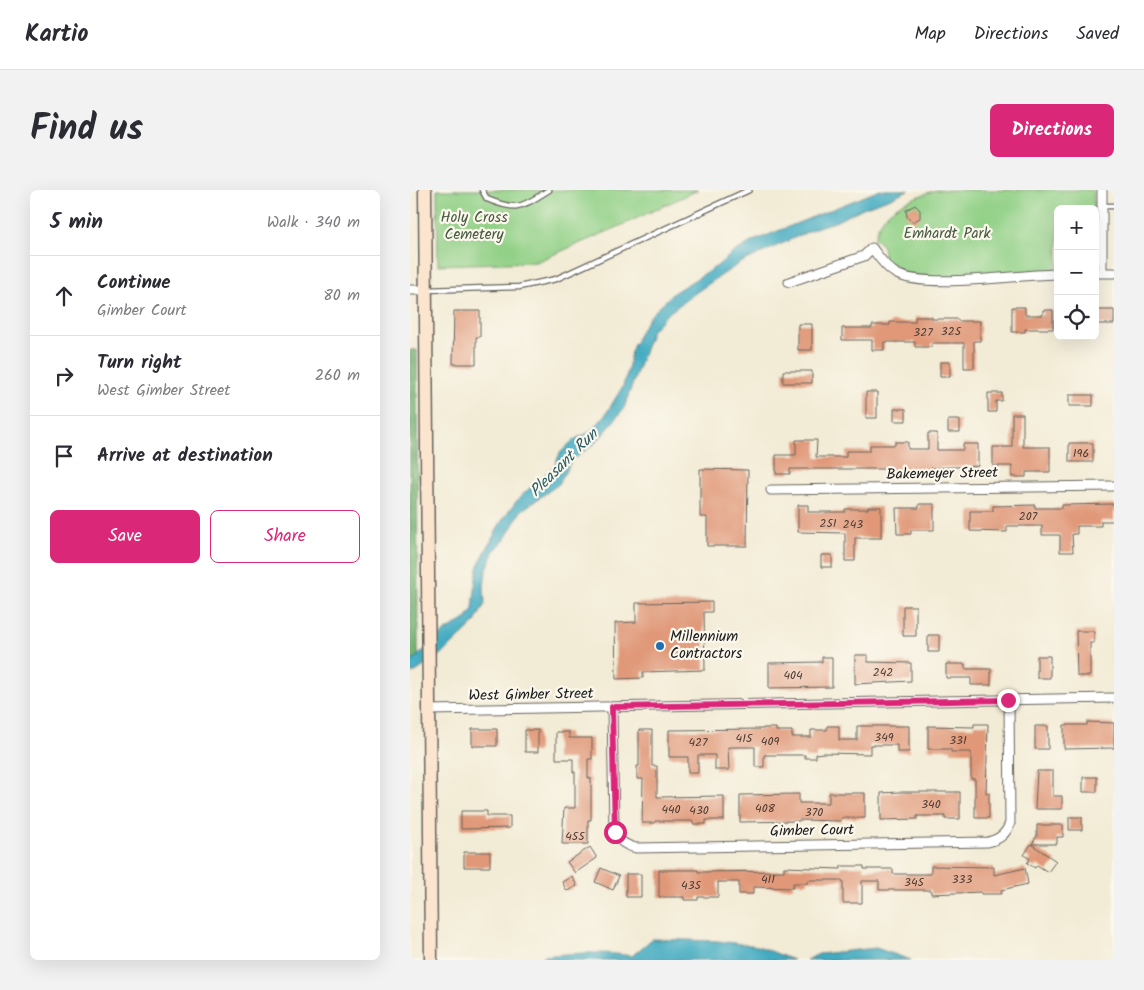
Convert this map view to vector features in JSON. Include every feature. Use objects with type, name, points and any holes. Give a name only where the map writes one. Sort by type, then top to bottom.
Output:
[{"type":"main road","points":[[424,190],[431,960]]},
{"type":"street","points":[[1102,190],[1099,273],[1114,273]]},
{"type":"street","points":[[789,282],[864,256],[872,248],[886,266],[893,272],[908,279],[975,279],[1054,274]]},
{"type":"street","points":[[410,290],[426,290]]},
{"type":"street","name":"Bakemeyer Street","points":[[771,490],[1114,486]]},
{"type":"street","name":"West Gimber Street","points":[[428,710],[1114,698]]},
{"type":"street","name":"Gimber Court","points":[[612,707],[614,828],[618,838],[623,843],[636,848],[995,841],[1006,832],[1010,823],[1008,700]]},
{"type":"lane","points":[[482,190],[486,199],[504,206],[513,207],[522,206],[549,190]]},
{"type":"lane","points":[[426,290],[519,287],[556,279],[749,190]]},
{"type":"lane","points":[[1102,206],[1114,206]]},
{"type":"green space","name":"Holy Cross Cemetery","points":[[437,190],[698,190],[536,262],[438,265]]},
{"type":"green space","name":"Emhardt Park","points":[[936,190],[1093,190],[1094,205],[1054,205],[1054,272],[924,279],[900,275],[883,257],[883,246],[874,239],[883,219],[889,212],[915,197]]},
{"type":"green space","points":[[410,350],[417,350],[418,657],[410,663]]},
{"type":"water","name":"Pleasant Run","points":[[880,190],[908,190],[863,208],[835,222],[818,227],[740,263],[666,315],[652,330],[624,408],[594,444],[572,460],[559,484],[521,511],[503,542],[493,552],[486,572],[484,587],[485,604],[474,624],[442,654],[410,674],[410,663],[443,633],[467,618],[473,609],[476,577],[480,562],[501,522],[519,498],[555,465],[560,453],[573,440],[588,433],[604,417],[623,386],[631,351],[650,316],[673,293],[753,241]]},
{"type":"water","points":[[652,939],[718,941],[758,946],[793,960],[541,960],[543,956],[576,953],[610,953],[632,956]]},
{"type":"water","points":[[876,948],[911,960],[806,960],[819,954]]},
{"type":"building","points":[[915,205],[920,210],[920,218],[912,222],[907,217],[906,210]]},
{"type":"building","points":[[1012,307],[1025,307],[1025,315],[1043,315],[1043,310],[1053,310],[1053,329],[1025,329],[1025,332],[1012,332]]},
{"type":"building","points":[[1099,310],[1114,310],[1114,324],[1099,324]]},
{"type":"building","points":[[454,311],[480,311],[480,337],[476,337],[476,364],[453,364]]},
{"type":"building","points":[[915,317],[980,321],[980,341],[974,341],[974,368],[964,368],[964,343],[932,343],[932,347],[915,347],[915,342],[884,342],[884,350],[872,350],[872,340],[842,340],[842,328],[872,328],[872,325],[890,325],[890,322],[915,322]]},
{"type":"building","points":[[798,324],[812,324],[812,350],[798,350]]},
{"type":"building","points":[[940,362],[950,362],[950,377],[940,377]]},
{"type":"building","points":[[783,371],[812,371],[812,383],[783,383]]},
{"type":"building","points":[[866,392],[877,392],[877,418],[866,418]]},
{"type":"building","points":[[988,393],[1002,393],[1002,401],[996,401],[996,412],[988,412]]},
{"type":"building","points":[[1069,395],[1093,395],[1093,406],[1069,406]]},
{"type":"building","points":[[894,409],[906,409],[906,421],[894,421]]},
{"type":"building","points":[[1012,414],[1023,414],[1023,447],[1050,447],[1050,472],[1026,472],[1026,477],[1012,477],[1012,466],[993,466],[993,447],[1012,447]]},
{"type":"building","points":[[948,420],[960,420],[960,432],[948,432]]},
{"type":"building","points":[[928,433],[937,433],[937,450],[963,450],[963,444],[978,444],[978,466],[931,468],[931,471],[790,469],[790,474],[776,474],[776,455],[796,455],[796,440],[817,440],[816,457],[846,457],[846,451],[870,451],[870,445],[895,445],[895,442],[908,442],[908,449],[928,449]]},
{"type":"building","points":[[1069,443],[1093,443],[1093,462],[1069,462]]},
{"type":"building","points":[[700,469],[748,470],[747,546],[707,546],[707,517],[700,517]]},
{"type":"building","points":[[919,504],[934,504],[934,530],[911,530],[911,534],[897,534],[896,508],[919,508]]},
{"type":"building","points":[[1114,504],[1114,521],[1101,521],[1101,526],[1077,526],[1077,534],[1072,534],[1073,552],[1060,552],[1060,535],[1042,535],[1042,526],[1007,526],[1007,532],[970,531],[970,511],[993,511],[993,506],[1035,505],[1035,508],[1062,508],[1062,505]]},
{"type":"building","points":[[798,505],[808,505],[808,512],[845,512],[845,509],[881,507],[881,538],[855,538],[855,561],[845,561],[845,533],[798,532]]},
{"type":"building","points":[[821,555],[832,555],[832,567],[821,567]]},
{"type":"building","name":"Millennium Contractors","points":[[712,602],[712,612],[704,612],[705,670],[643,672],[643,678],[616,679],[615,623],[636,622],[636,603]]},
{"type":"building","points":[[903,606],[916,606],[916,636],[903,636]]},
{"type":"building","points":[[1076,631],[1094,631],[1094,643],[1090,643],[1090,676],[1077,676]]},
{"type":"building","points":[[928,635],[939,635],[939,652],[928,652]]},
{"type":"building","points":[[855,655],[868,655],[868,662],[911,663],[911,681],[855,684]]},
{"type":"building","points":[[1037,656],[1050,656],[1050,678],[1037,678]]},
{"type":"building","points":[[822,657],[832,657],[832,687],[769,688],[769,663],[822,662]]},
{"type":"building","points":[[946,664],[965,664],[965,669],[991,669],[991,685],[971,685],[971,678],[946,678]]},
{"type":"building","points":[[1087,722],[1114,723],[1114,748],[1064,749],[1064,725],[1087,725]]},
{"type":"building","points":[[974,724],[988,724],[986,793],[989,793],[989,818],[975,818],[975,779],[971,779],[971,752],[951,752],[951,749],[928,749],[928,726],[974,727]]},
{"type":"building","points":[[827,726],[839,726],[839,740],[857,740],[857,726],[909,726],[909,752],[897,752],[897,745],[870,745],[870,754],[823,753],[816,754],[816,758],[805,758],[805,755],[764,755],[764,767],[755,767],[755,747],[728,747],[729,770],[715,770],[715,755],[698,755],[698,773],[688,773],[688,757],[669,757],[669,730],[776,728],[776,731],[792,731],[792,737],[811,737],[811,730],[827,730]]},
{"type":"building","points":[[1035,726],[1048,726],[1048,749],[1035,749]]},
{"type":"building","points":[[472,729],[497,729],[497,746],[472,746]]},
{"type":"building","points":[[525,730],[538,730],[538,752],[525,752]]},
{"type":"building","points":[[639,730],[652,730],[652,766],[657,766],[657,797],[724,796],[724,820],[706,820],[706,824],[693,824],[693,821],[642,823],[643,779],[637,779]]},
{"type":"building","points":[[556,732],[569,732],[569,738],[592,738],[592,759],[588,759],[588,778],[591,778],[591,820],[588,820],[588,844],[562,844],[564,808],[575,808],[575,772],[573,772],[573,759],[556,759]]},
{"type":"building","points":[[1037,771],[1053,771],[1053,796],[1062,796],[1062,809],[1035,809]]},
{"type":"building","points":[[1083,777],[1097,777],[1097,792],[1083,792]]},
{"type":"building","points":[[960,792],[960,819],[945,819],[945,816],[917,816],[917,819],[881,820],[881,793]]},
{"type":"building","points":[[829,793],[865,793],[865,818],[841,818],[841,821],[740,822],[740,795],[799,794],[799,803],[829,803]]},
{"type":"building","points":[[461,811],[487,811],[487,816],[510,816],[510,828],[461,829]]},
{"type":"building","points":[[1069,817],[1082,817],[1082,830],[1069,830]]},
{"type":"building","points":[[1037,825],[1063,825],[1063,837],[1057,837],[1057,844],[1032,844],[1037,836]]},
{"type":"building","points":[[1031,844],[1056,861],[1048,872],[1037,865],[1035,868],[1027,863],[1030,859],[1024,855]]},
{"type":"building","points":[[590,847],[597,858],[575,873],[567,862]]},
{"type":"building","points":[[464,852],[490,852],[490,867],[464,867]]},
{"type":"building","points":[[841,866],[864,866],[864,869],[893,869],[893,874],[931,874],[931,866],[994,867],[994,875],[1025,868],[1028,884],[1001,890],[1002,894],[981,894],[981,892],[931,894],[931,890],[879,890],[879,881],[862,881],[862,903],[843,903],[843,881],[841,880],[808,880],[808,883],[793,883],[793,888],[753,887],[753,894],[739,894],[739,882],[718,882],[718,897],[698,897],[698,900],[684,900],[684,897],[659,897],[659,870],[698,870],[698,872],[784,871],[784,867],[841,869]]},
{"type":"building","points":[[601,868],[619,876],[613,890],[595,882]]},
{"type":"building","points":[[626,874],[641,874],[641,897],[626,897]]},
{"type":"building","points":[[572,876],[577,886],[567,891],[562,882]]},
{"type":"place","name":"Millennium Contractors","points":[[660,646]]},
{"type":"route","points":[[615,832],[612,707],[1008,700]]}]
